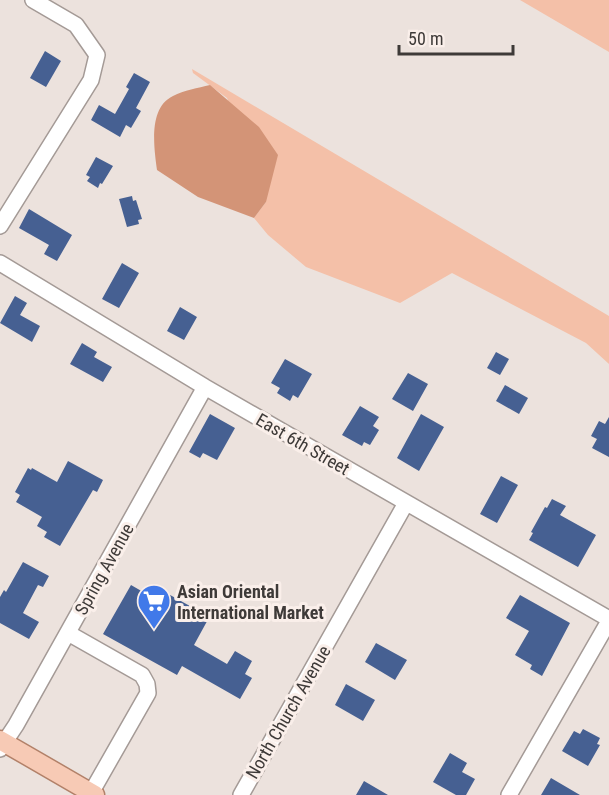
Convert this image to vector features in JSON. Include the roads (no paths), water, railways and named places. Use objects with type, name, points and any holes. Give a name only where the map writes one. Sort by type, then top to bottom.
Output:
[{"type":"main road","points":[[1,744],[93,794]]},
{"type":"street","points":[[0,226],[91,80],[97,55],[76,25],[33,0]]},
{"type":"street","name":"East 6th Street","points":[[0,263],[205,387],[609,620]]},
{"type":"street","name":"Spring Avenue","points":[[1,744],[68,633],[205,387]]},
{"type":"street","name":"North Church Avenue","points":[[241,795],[406,503]]},
{"type":"street","points":[[509,795],[609,620]]},
{"type":"street","points":[[68,633],[142,675],[147,684],[148,693],[93,794]]},
{"type":"place","name":"Asian Oriental International Market","points":[[154,630]]}]
